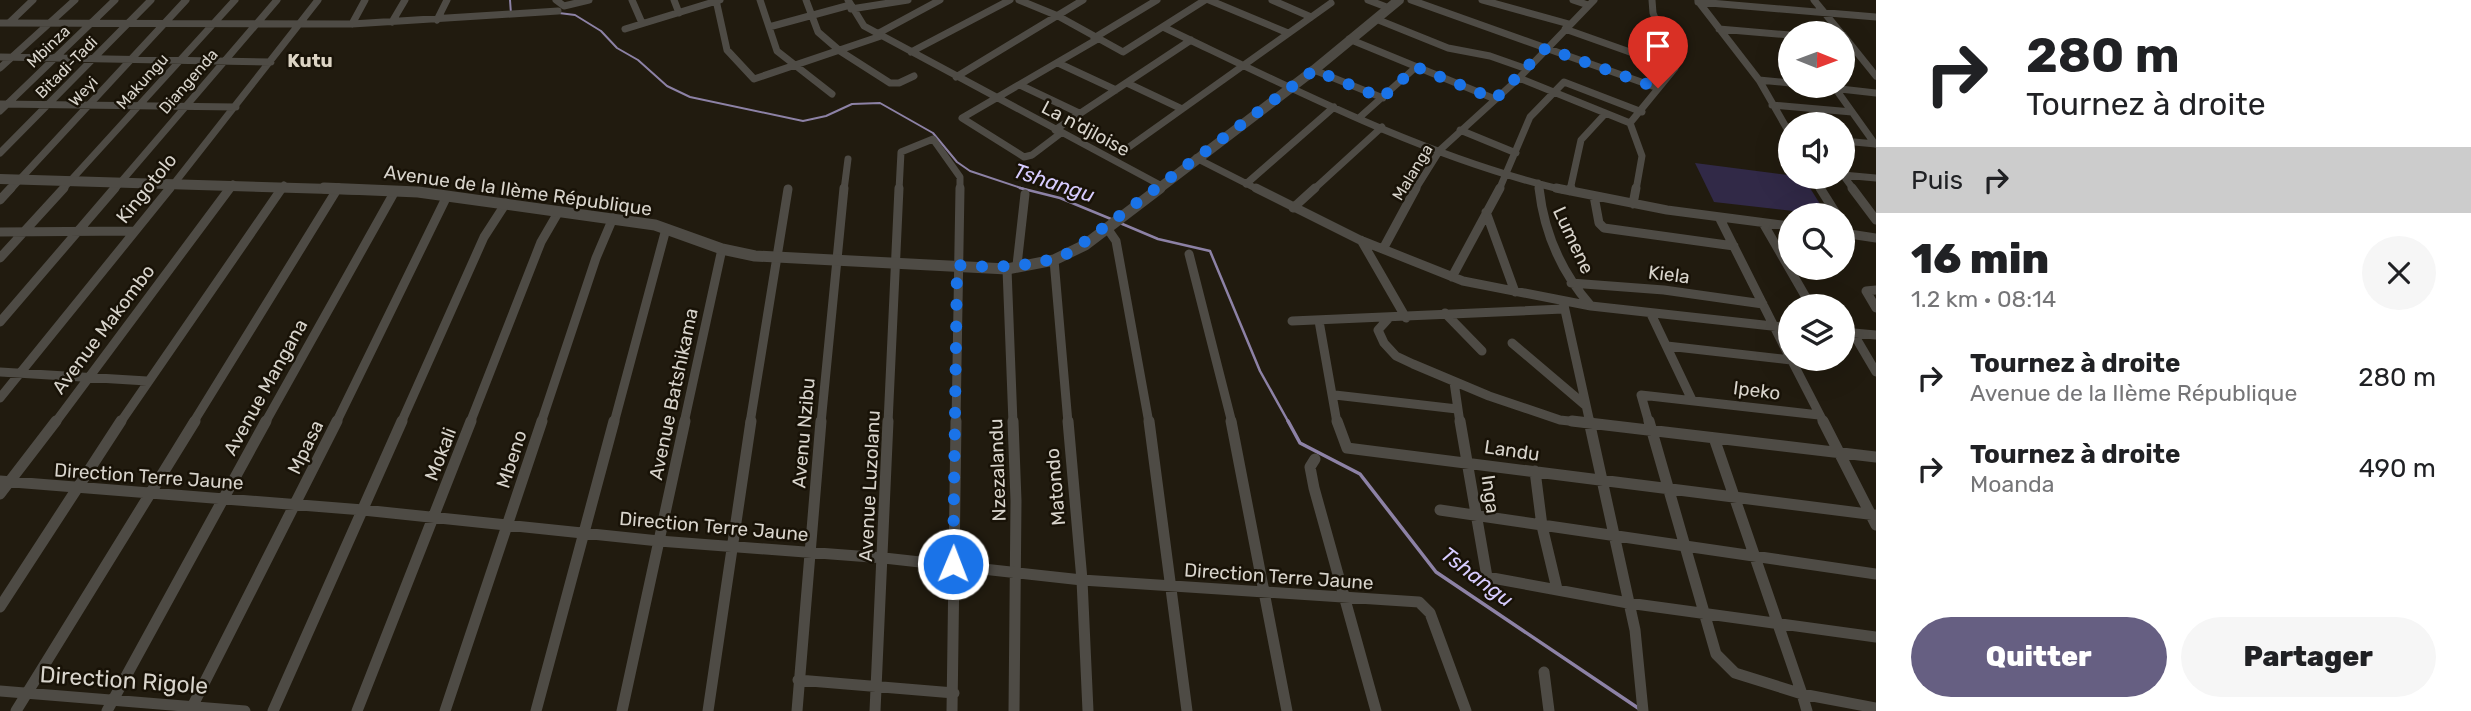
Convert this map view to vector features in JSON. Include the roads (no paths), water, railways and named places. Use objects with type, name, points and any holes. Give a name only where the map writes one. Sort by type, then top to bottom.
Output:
[{"type":"street","points":[[0,30],[4,23],[33,0]]},
{"type":"street","points":[[0,68],[75,0]]},
{"type":"street","name":"Mbinza","points":[[0,111],[4,104],[115,0]]},
{"type":"street","name":"Bitadi-Tadi","points":[[0,153],[151,0]]},
{"type":"street","name":"Weyi","points":[[0,200],[186,0]]},
{"type":"street","name":"Makungu","points":[[0,258],[234,0]]},
{"type":"street","name":"Diangenda","points":[[0,322],[277,0]]},
{"type":"street","name":"Kingotolo","points":[[0,398],[236,107],[318,0]]},
{"type":"street","points":[[352,24],[365,0]]},
{"type":"street","points":[[392,22],[405,0]]},
{"type":"street","points":[[437,20],[447,0]]},
{"type":"street","points":[[556,0],[564,6],[589,0]]},
{"type":"street","points":[[632,0],[642,23]]},
{"type":"street","points":[[674,0],[679,13]]},
{"type":"street","points":[[625,29],[718,0],[727,50],[754,79],[841,51],[879,35],[929,2],[940,0]]},
{"type":"street","points":[[760,0],[777,51],[832,94]]},
{"type":"street","points":[[806,0],[818,32],[841,51],[890,83],[899,83],[914,76]]},
{"type":"street","points":[[769,27],[811,13],[849,5],[908,0]]},
{"type":"street","points":[[911,52],[1010,0]]},
{"type":"street","points":[[1019,0],[1058,16],[1117,52],[1129,52],[1207,0],[1288,33]]},
{"type":"street","points":[[956,77],[1083,0]]},
{"type":"street","points":[[1157,0],[1058,63],[962,118],[1028,157],[1079,113],[1191,40]]},
{"type":"street","points":[[1272,0],[1311,17]]},
{"type":"street","points":[[1368,0],[1389,8]]},
{"type":"street","name":"Avenue de la IIème République","points":[[0,179],[284,185],[396,191],[613,218],[666,229],[722,248],[775,257],[1012,267],[1054,260],[1085,245],[1160,185],[1314,70],[1399,0]]},
{"type":"street","points":[[1411,0],[1658,88]]},
{"type":"street","points":[[1482,0],[1567,26],[1675,68]]},
{"type":"street","points":[[1573,0],[1591,2]]},
{"type":"street","points":[[1651,0],[1653,13],[1675,68]]},
{"type":"street","points":[[1762,0],[1769,9]]},
{"type":"street","points":[[1814,0],[1831,21]]},
{"type":"street","points":[[1698,1],[1876,17]]},
{"type":"street","points":[[1698,1],[1759,80],[1778,115]]},
{"type":"street","name":"Malanga","points":[[1383,249],[1440,150],[1519,78],[1591,2]]},
{"type":"street","points":[[1129,147],[1331,3]]},
{"type":"street","name":"La n'djloise","points":[[849,5],[859,22],[879,35],[1160,185]]},
{"type":"street","points":[[4,23],[352,24],[469,19],[509,13],[520,15],[558,11]]},
{"type":"street","points":[[1376,19],[1448,48],[1490,56],[1527,69]]},
{"type":"street","points":[[1163,27],[1334,107],[1508,174],[1633,204],[1778,225]]},
{"type":"street","points":[[1719,29],[1778,34]]},
{"type":"street","points":[[1349,39],[1495,99]]},
{"type":"street","points":[[1855,51],[1876,76]]},
{"type":"street","points":[[0,57],[271,62]]},
{"type":"street","points":[[1058,63],[1116,90]]},
{"type":"street","points":[[1360,117],[1416,67]]},
{"type":"street","points":[[1630,123],[1642,112],[1675,68]]},
{"type":"street","points":[[1314,70],[1382,98]]},
{"type":"street","points":[[1519,78],[1630,123]]},
{"type":"street","points":[[1759,80],[1778,82]]},
{"type":"street","points":[[1452,277],[1508,174],[1530,117],[1564,82],[1642,112]]},
{"type":"street","points":[[1127,83],[1181,109]]},
{"type":"street","points":[[1020,85],[1079,113]]},
{"type":"street","points":[[1855,90],[1875,93]]},
{"type":"street","points":[[1844,98],[1852,112]]},
{"type":"street","points":[[4,104],[236,107]]},
{"type":"street","points":[[1772,105],[1852,112]]},
{"type":"street","points":[[1246,184],[1334,107]]},
{"type":"street","name":"Lumene","points":[[1570,191],[1581,141],[1605,114]]},
{"type":"street","points":[[1855,116],[1876,144]]},
{"type":"street","points":[[1630,123],[1642,156],[1633,204]]},
{"type":"street","points":[[1293,208],[1382,127]]},
{"type":"street","points":[[1460,131],[1516,153]]},
{"type":"street","name":"Avenue Luzolanu","points":[[875,711],[874,686],[884,558],[901,152],[929,139],[936,141],[960,177],[957,265]]},
{"type":"street","points":[[1855,142],[1876,144]]},
{"type":"street","points":[[1196,158],[1360,240],[1452,277],[1563,305]]},
{"type":"street","name":"Avenu Nzibu","points":[[797,711],[835,260],[848,159]]},
{"type":"street","points":[[1855,176],[1876,178]]},
{"type":"street","name":"Lumene","points":[[1538,183],[1537,192],[1543,222],[1571,283],[1591,306]]},
{"type":"street","name":"Avenue Makombo","points":[[0,494],[4,482],[90,378],[233,184]]},
{"type":"street","points":[[0,607],[147,381],[284,185]]},
{"type":"street","points":[[16,711],[340,187]]},
{"type":"street","points":[[708,711],[735,545],[775,257],[788,189]]},
{"type":"street","points":[[1854,189],[1876,219]]},
{"type":"street","name":"Avenue Mangana","points":[[107,711],[396,191]]},
{"type":"street","name":"Nzezalandu","points":[[1014,711],[1017,572],[1012,267],[1025,194]]},
{"type":"street","name":"Mpasa","points":[[191,709],[296,506],[447,196]]},
{"type":"street","name":"Kiela","points":[[1594,196],[1599,223],[1604,228],[1734,246]]},
{"type":"street","points":[[273,711],[484,237],[506,203]]},
{"type":"street","name":"Mokali","points":[[356,711],[434,520],[541,242],[559,211]]},
{"type":"street","points":[[1486,212],[1515,292]]},
{"type":"street","points":[[1719,217],[1778,335]]},
{"type":"street","name":"Mbeno","points":[[445,711],[596,258],[613,218]]},
{"type":"street","points":[[1763,223],[1778,244]]},
{"type":"street","points":[[1107,228],[1116,241],[1152,437],[1187,711]]},
{"type":"street","points":[[536,711],[559,617],[585,532],[666,229]]},
{"type":"street","points":[[0,232],[134,231]]},
{"type":"street","points":[[1855,233],[1876,238]]},
{"type":"street","points":[[1360,240],[1406,318]]},
{"type":"street","name":"Avenue Batshikama","points":[[622,711],[722,248]]},
{"type":"street","points":[[1189,254],[1216,345],[1246,481],[1287,711]]},
{"type":"street","name":"Matondo","points":[[1054,260],[1082,580],[1088,711]]},
{"type":"street","points":[[952,711],[957,265]]},
{"type":"street","name":"Kiela","points":[[1571,283],[1664,289],[1763,304]]},
{"type":"street","points":[[1876,290],[1866,291],[1876,308]]},
{"type":"street","points":[[1563,305],[1635,630],[1643,711]]},
{"type":"street","points":[[1292,321],[1388,320],[1445,313],[1563,305],[1778,327]]},
{"type":"street","points":[[1445,313],[1482,351]]},
{"type":"street","points":[[1651,314],[1692,400]]},
{"type":"street","points":[[1388,320],[1378,330],[1384,343],[1396,355],[1454,382],[1560,420],[1876,457]]},
{"type":"street","points":[[1319,321],[1328,350],[1335,395],[1457,409]]},
{"type":"street","points":[[1855,333],[1876,335]]},
{"type":"street","points":[[1855,342],[1876,372]]},
{"type":"street","points":[[1512,343],[1585,405]]},
{"type":"street","name":"Ipeko","points":[[1667,346],[1778,358]]},
{"type":"street","points":[[1797,371],[1874,518]]},
{"type":"street","points":[[0,372],[147,381]]},
{"type":"street","name":"Inga","points":[[1454,382],[1474,514],[1487,577],[1556,589]]},
{"type":"street","name":"Landu","points":[[1335,395],[1343,444],[1351,448],[1733,496],[1874,518]]},
{"type":"street","name":"Ipeko","points":[[1653,431],[1641,395],[1819,415]]},
{"type":"street","points":[[1653,431],[1716,654],[1735,673],[1802,694],[1876,708]]},
{"type":"street","points":[[1714,438],[1807,711]]},
{"type":"street","points":[[1315,459],[1310,467],[1314,488],[1376,711]]},
{"type":"street","points":[[1535,471],[1542,526],[1556,589],[1628,603],[1777,621],[1876,637]]},
{"type":"street","name":"Direction Terre Jaune","points":[[4,482],[363,510],[434,520],[659,541],[953,564],[1082,580],[1344,600],[1419,602],[1425,606],[1466,711]]},
{"type":"street","points":[[1440,510],[1876,574]]},
{"type":"street","points":[[1544,672],[1543,686],[1549,711]]},
{"type":"street","points":[[798,680],[954,693]]},
{"type":"street","name":"Direction Rigole","points":[[0,691],[113,699],[191,709],[245,711]]},
{"type":"waterway","name":"Tshangu","points":[[510,0],[511,14]]},
{"type":"waterway","name":"Tshangu","points":[[559,13],[575,15],[601,31],[617,48],[638,60],[667,86],[690,97],[803,121],[826,116],[852,104],[880,103],[933,133],[957,162],[970,171],[1024,189]]},
{"type":"waterway","name":"Tshangu","points":[[1020,188],[1024,189]]},
{"type":"waterway","name":"Tshangu","points":[[1024,189],[1060,198],[1111,219]]},
{"type":"waterway","name":"Tshangu","points":[[1120,223],[1158,239],[1210,251],[1260,371],[1289,423]]},
{"type":"waterway","name":"Tshangu","points":[[1288,421],[1300,443],[1360,474],[1436,572],[1638,708]]},
{"type":"district","name":"Kutu","points":[[310,60]]}]
